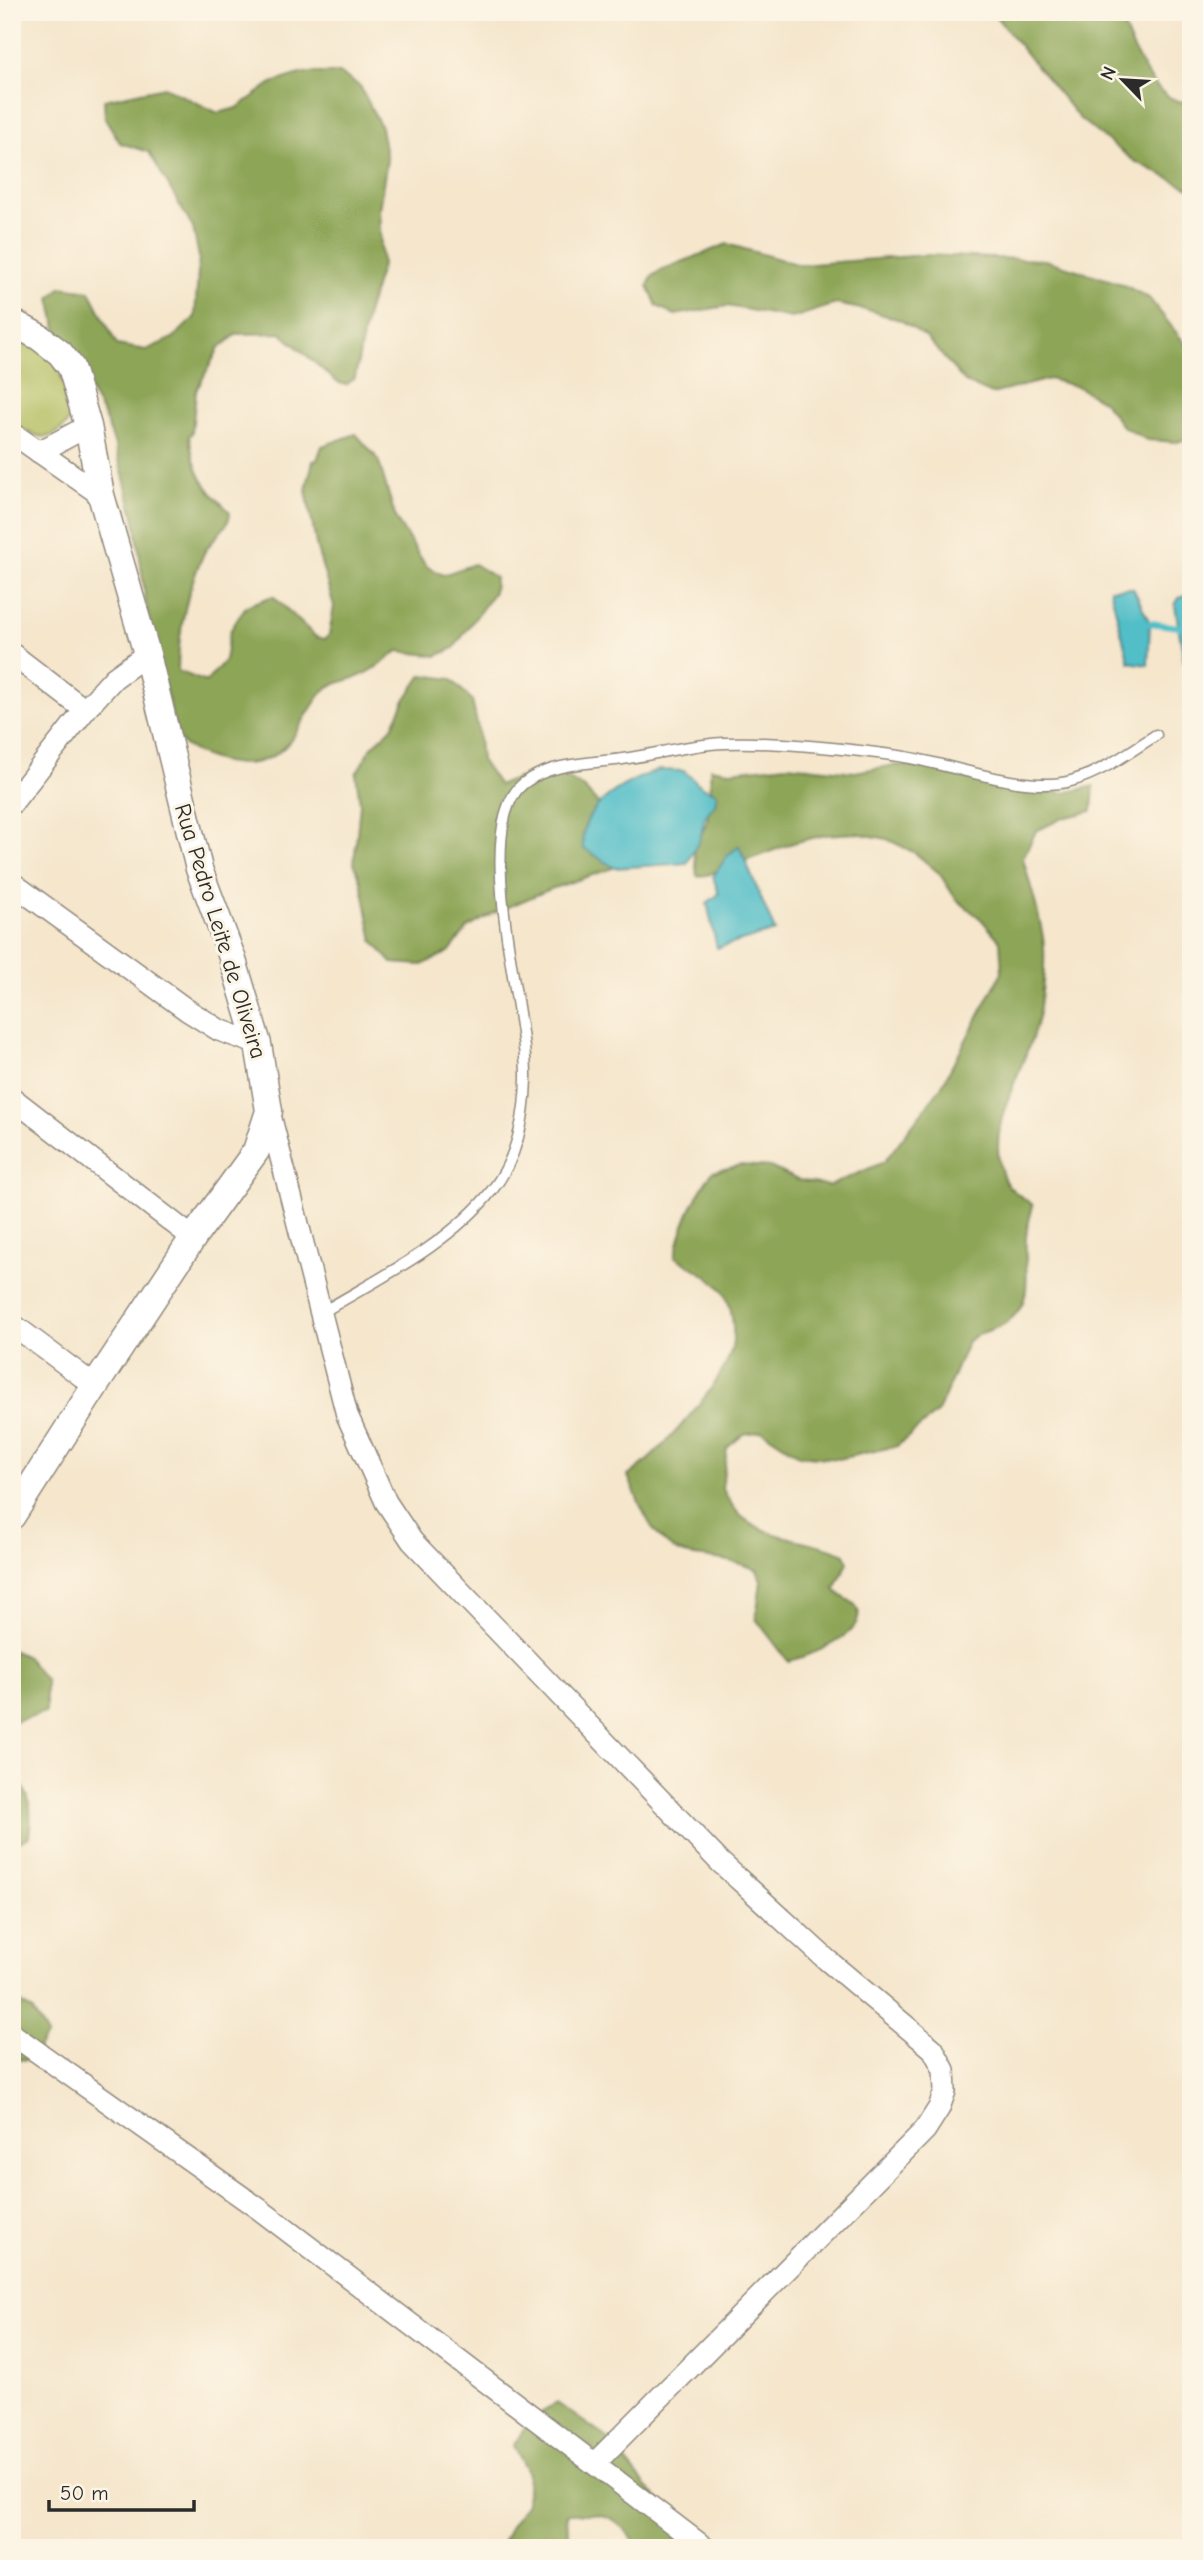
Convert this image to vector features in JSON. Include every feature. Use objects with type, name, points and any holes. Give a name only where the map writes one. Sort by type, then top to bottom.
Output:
[{"type":"street","name":"Rua Pedro Leite de Oliveira","points":[[12,322],[60,353],[71,367],[88,426],[102,495],[147,653],[199,869],[232,957],[258,1044],[269,1111],[256,1151],[193,1238],[12,1516]]},
{"type":"street","points":[[39,452],[88,426]]},
{"type":"street","points":[[12,433],[102,495]]},
{"type":"street","points":[[12,803],[85,710],[114,678],[147,653]]},
{"type":"street","points":[[12,654],[85,710]]},
{"type":"street","points":[[12,883],[187,1010],[219,1030],[258,1044]]},
{"type":"street","points":[[12,1098],[193,1238]]},
{"type":"street","points":[[269,1111],[347,1415],[386,1502],[412,1541],[720,1862],[827,1960],[933,2049],[944,2070],[945,2091],[939,2108],[925,2130],[595,2463]]},
{"type":"street","points":[[12,1324],[95,1386]]},
{"type":"street","points":[[12,2034],[259,2209],[705,2548]]},
{"type":"lane","points":[[321,1313],[442,1240],[471,1214],[495,1186],[516,1147],[524,1111],[527,1075],[505,911],[500,841],[506,808],[523,784],[554,769],[724,742],[901,757],[1030,784],[1070,781],[1114,762],[1156,735]]},
{"type":"green space","points":[[992,12],[1118,12],[1136,54],[1153,82],[1176,100],[1189,102],[1191,99],[1191,189],[1134,161],[1080,119]]},
{"type":"green space","points":[[303,73],[339,73],[360,86],[381,127],[387,160],[379,209],[382,265],[367,314],[355,378],[346,385],[337,382],[281,333],[237,334],[219,348],[196,391],[192,433],[189,436],[194,460],[206,486],[230,512],[224,528],[204,553],[188,596],[178,671],[206,682],[225,660],[230,631],[246,606],[273,596],[316,637],[325,639],[329,635],[334,606],[317,549],[306,490],[313,461],[317,460],[322,446],[356,434],[378,459],[396,519],[426,566],[443,575],[474,564],[495,577],[494,592],[454,648],[437,656],[398,651],[367,673],[327,688],[294,736],[278,752],[265,760],[236,764],[206,756],[179,741],[149,627],[135,520],[115,445],[104,416],[57,329],[50,298],[61,287],[90,291],[117,345],[146,350],[173,338],[195,317],[199,257],[193,228],[149,152],[120,143],[105,118],[104,100],[164,87],[218,113],[237,108],[272,83]]},
{"type":"green space","points":[[727,244],[800,265],[924,255],[1045,260],[1122,284],[1149,298],[1191,351],[1191,438],[1177,442],[1147,440],[1122,426],[1104,402],[1078,387],[1049,379],[992,394],[965,382],[926,337],[900,320],[871,311],[836,304],[792,318],[727,306],[675,315],[657,306],[648,286],[652,276]]},
{"type":"green space","points":[[12,326],[50,351],[76,412],[54,434],[32,434],[12,422]]},
{"type":"green space","points":[[422,675],[451,679],[472,700],[481,760],[499,785],[527,775],[557,772],[583,787],[603,809],[631,862],[548,890],[494,913],[468,928],[449,952],[422,965],[392,963],[373,941],[361,881],[354,863],[360,804],[356,774],[371,748],[392,727],[405,700]]},
{"type":"green space","points":[[787,765],[855,772],[895,765],[934,768],[947,774],[1006,786],[1064,793],[1094,786],[1092,811],[1063,818],[1036,831],[1023,858],[1043,937],[1043,984],[1035,1027],[1010,1093],[999,1137],[999,1159],[1005,1181],[1033,1205],[1026,1237],[1027,1283],[1022,1304],[1007,1322],[968,1341],[938,1412],[897,1446],[838,1459],[799,1455],[762,1431],[744,1434],[727,1448],[722,1488],[741,1516],[778,1535],[845,1554],[848,1562],[835,1589],[857,1607],[858,1619],[853,1628],[820,1650],[788,1661],[756,1619],[761,1581],[757,1570],[732,1562],[689,1555],[666,1544],[650,1524],[628,1476],[670,1438],[701,1402],[724,1368],[732,1348],[732,1317],[726,1296],[704,1274],[675,1257],[681,1233],[712,1172],[741,1165],[770,1167],[798,1180],[829,1186],[884,1162],[941,1087],[1002,972],[1000,941],[981,919],[956,899],[939,873],[915,853],[887,839],[856,833],[825,835],[796,842],[707,875],[697,876],[694,849],[707,822],[711,793],[710,768],[730,771]]},
{"type":"green space","points":[[12,1650],[27,1657],[46,1681],[46,1712],[12,1722]]},
{"type":"green space","points":[[12,1775],[24,1788],[30,1803],[31,1819],[29,1837],[12,1845]]},
{"type":"green space","points":[[12,1998],[32,2010],[47,2035],[30,2060],[12,2059]]},
{"type":"green space","points":[[557,2403],[607,2438],[645,2485],[710,2548],[638,2548],[624,2528],[610,2518],[601,2515],[567,2514],[569,2548],[499,2548],[526,2503],[528,2474],[513,2446],[531,2419]]},
{"type":"water","points":[[1133,588],[1150,623],[1148,665],[1129,662],[1110,589]]},
{"type":"water","points":[[1191,594],[1191,663],[1184,662],[1175,605],[1179,598]]},
{"type":"water","points":[[659,770],[684,771],[702,787],[717,793],[715,804],[705,817],[700,839],[687,863],[615,868],[583,848],[583,833],[588,819],[606,797],[632,781]]},
{"type":"water","points":[[739,846],[775,931],[717,948],[707,903],[719,894],[713,877],[727,856]]},
{"type":"waterway","points":[[1150,623],[1186,628]]}]
